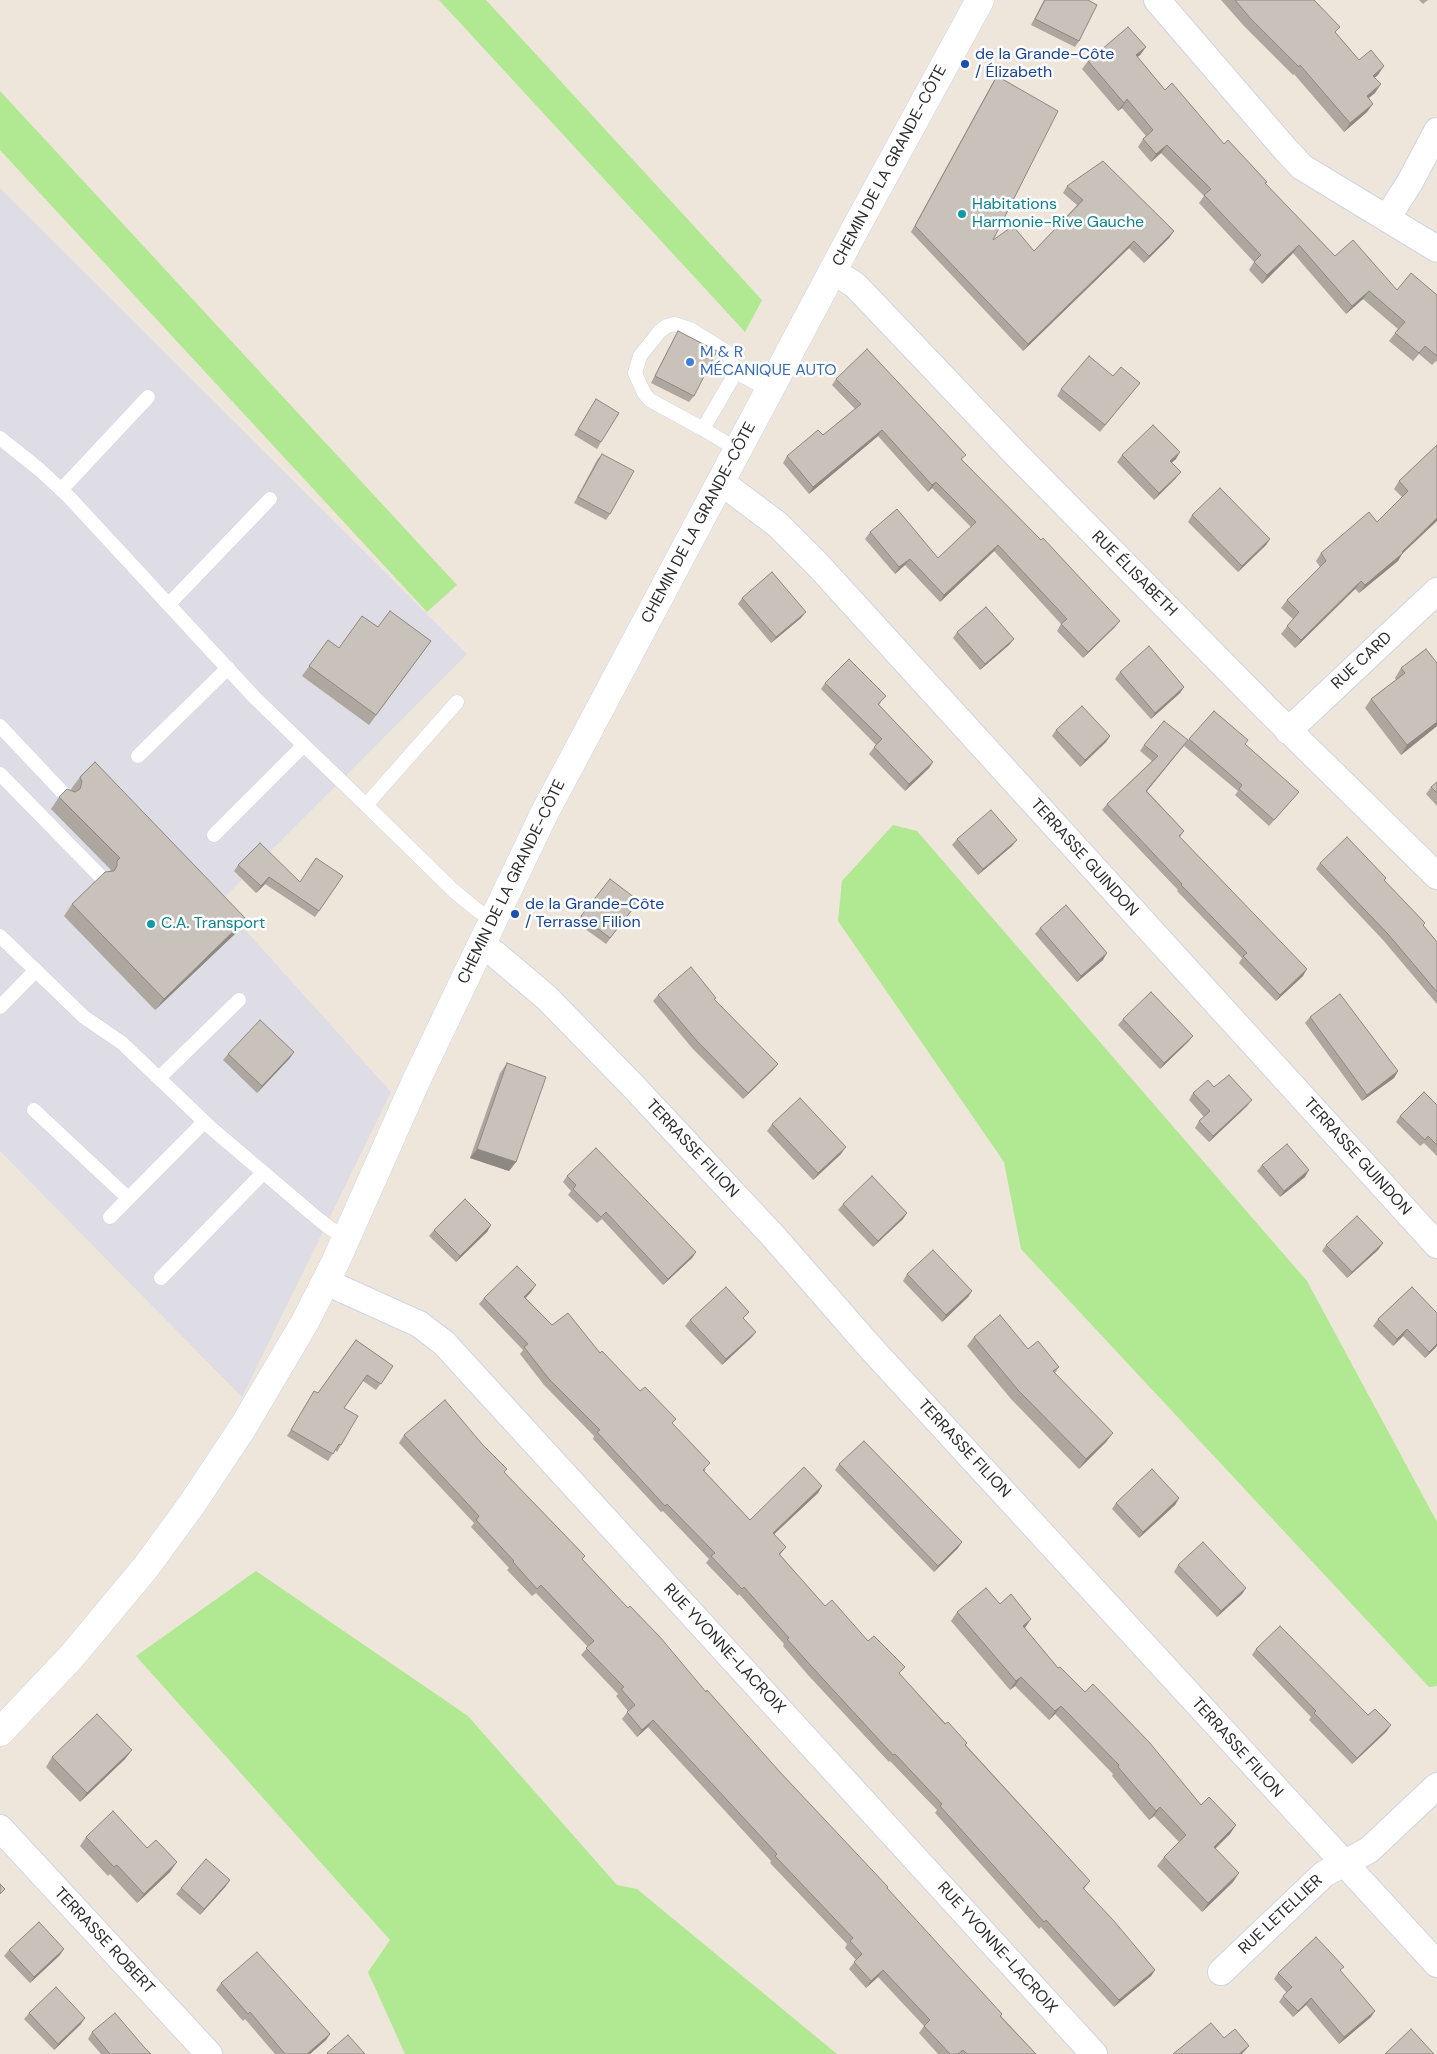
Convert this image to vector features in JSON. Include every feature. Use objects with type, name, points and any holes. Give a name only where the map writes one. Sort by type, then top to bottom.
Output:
[{"type":"main road","name":"CHEMIN DE LA GRANDE-CÔTE","points":[[0,1732],[90,1635],[131,1587],[179,1522],[262,1397],[305,1322],[326,1282],[416,1081],[480,945],[545,812],[769,390],[980,0]]},
{"type":"street","points":[[1157,0],[1302,167],[1437,249]]},
{"type":"street","points":[[1387,218],[1410,182],[1437,131]]},
{"type":"street","name":"RUE ÉLISABETH","points":[[833,271],[855,285],[1012,451],[1288,731],[1437,876]]},
{"type":"street","name":"TERRASSE GUINDON","points":[[720,482],[783,530],[818,565],[1437,1245]]},
{"type":"street","name":"RUE CARD","points":[[1288,731],[1437,591]]},
{"type":"street","name":"TERRASSE FILION","points":[[480,945],[495,954],[546,998],[633,1086],[774,1237],[869,1346],[1342,1863],[1437,1964]]},
{"type":"street","name":"RUE YVONNE-LACROIX","points":[[326,1282],[419,1324],[444,1343],[1094,2054]]},
{"type":"street","name":"RUE LETELLIER","points":[[1220,1972],[1306,1889],[1324,1874],[1369,1850],[1437,1786]]},
{"type":"street","name":"TERRASSE ROBERT","points":[[0,1828],[209,2054]]},
{"type":"lane","points":[[738,450],[650,400],[644,393],[635,373],[640,356],[660,331],[674,324],[690,329],[727,352],[736,372],[769,390]]},
{"type":"lane","points":[[703,429],[736,372]]},
{"type":"lane","points":[[61,490],[148,397]]},
{"type":"lane","points":[[0,438],[61,490],[88,516],[255,698],[454,891],[477,910],[493,920]]},
{"type":"lane","points":[[169,604],[270,500]]},
{"type":"lane","points":[[138,756],[228,668]]},
{"type":"lane","points":[[366,806],[458,702]]},
{"type":"lane","points":[[0,726],[65,795]]},
{"type":"lane","points":[[214,835],[304,745]]},
{"type":"lane","points":[[0,774],[100,876]]},
{"type":"lane","points":[[0,936],[84,1017],[122,1043],[204,1122],[263,1174],[331,1229],[346,1237]]},
{"type":"lane","points":[[0,1006],[36,970]]},
{"type":"lane","points":[[159,1078],[239,1000]]},
{"type":"lane","points":[[34,1110],[128,1198]]},
{"type":"lane","points":[[110,1216],[204,1122]]},
{"type":"lane","points":[[161,1278],[263,1174]]},
{"type":"shaded area","points":[[0,188],[467,654],[220,902],[391,1092],[242,1397],[0,1151]]},
{"type":"green space","points":[[439,0],[486,0],[762,300],[745,332]]},
{"type":"green space","points":[[0,91],[457,585],[427,612],[0,150]]},
{"type":"green space","points":[[893,825],[917,831],[1307,1281],[1437,1522],[1437,1686],[1429,1687],[1021,1249],[1004,1162],[838,921],[842,881]]},
{"type":"green space","points":[[256,1571],[468,1716],[617,1885],[637,1889],[837,2054],[405,2054],[368,1972],[390,1940],[136,1656]]},
{"type":"building","points":[[1045,0],[1088,0],[1097,5],[1079,41],[1035,19]]},
{"type":"building","points":[[1235,0],[1314,0],[1340,27],[1335,32],[1359,60],[1371,50],[1384,66],[1373,76],[1381,84],[1367,96],[1373,104],[1350,123],[1300,65],[1299,67],[1250,18]]},
{"type":"building","points":[[1128,27],[1146,47],[1136,55],[1165,90],[1172,83],[1224,144],[1228,140],[1267,182],[1265,183],[1335,256],[1353,240],[1397,290],[1411,273],[1437,295],[1437,356],[1425,346],[1419,353],[1395,333],[1405,322],[1369,291],[1352,306],[1299,245],[1267,275],[1254,262],[1261,255],[1204,195],[1211,189],[1167,145],[1156,154],[1143,139],[1153,130],[1127,99],[1124,103],[1088,61]]},
{"type":"building","name":"Habitations Harmonie-Rive Gauche","points":[[997,76],[1058,111],[993,240],[1013,226],[1034,251],[1083,200],[1067,186],[1103,161],[1174,231],[1149,256],[1134,241],[1028,344],[915,226]]},
{"type":"building","points":[[678,331],[717,351],[694,396],[655,376]]},
{"type":"building","points":[[867,349],[966,455],[961,459],[1041,540],[1043,538],[1120,621],[1088,652],[1061,624],[1067,619],[998,545],[944,595],[910,559],[899,567],[870,532],[897,509],[938,558],[976,522],[936,482],[932,485],[882,430],[813,487],[787,456],[818,430],[823,435],[861,404],[836,379]]},
{"type":"building","points":[[1089,356],[1113,376],[1121,367],[1140,383],[1105,425],[1061,389]]},
{"type":"building","points":[[596,399],[619,413],[601,442],[578,429]]},
{"type":"building","points":[[1153,425],[1180,452],[1170,461],[1181,472],[1159,493],[1122,455]]},
{"type":"building","points":[[1437,445],[1437,518],[1403,553],[1365,585],[1361,581],[1301,640],[1287,626],[1299,612],[1287,600],[1326,561],[1321,553],[1369,512],[1377,522],[1408,491],[1399,481]]},
{"type":"building","points":[[602,454],[634,471],[610,514],[578,497]]},
{"type":"building","points":[[1220,488],[1270,539],[1242,566],[1192,515]]},
{"type":"building","points":[[772,572],[806,612],[776,637],[742,598]]},
{"type":"building","points":[[986,607],[1014,639],[985,664],[957,632]]},
{"type":"building","points":[[390,611],[431,641],[376,715],[309,666],[328,640],[339,648],[362,616],[378,627]]},
{"type":"building","points":[[1149,646],[1184,687],[1155,713],[1120,672]]},
{"type":"building","points":[[1426,649],[1437,663],[1437,722],[1407,745],[1371,699],[1405,673],[1401,668]]},
{"type":"building","points":[[849,659],[886,696],[878,704],[933,762],[909,784],[874,747],[882,739],[825,683]]},
{"type":"building","points":[[1082,706],[1110,736],[1085,760],[1056,730]]},
{"type":"building","points":[[1214,711],[1248,740],[1245,744],[1299,792],[1274,820],[1239,789],[1242,785],[1189,739]]},
{"type":"building","points":[[1164,721],[1188,740],[1146,791],[1184,831],[1179,836],[1307,969],[1280,995],[1243,956],[1247,953],[1181,885],[1107,804],[1158,756],[1144,745]]},
{"type":"building","name":"C.A. Transport","points":[[95,762],[246,919],[164,999],[72,904],[105,872],[114,871],[120,858],[59,797],[67,789],[75,792],[80,789],[82,782],[80,777]]},
{"type":"building","points":[[1437,782],[1437,793],[1431,787]]},
{"type":"building","points":[[991,810],[1017,840],[983,869],[957,839]]},
{"type":"building","points":[[1347,837],[1425,923],[1423,925],[1437,942],[1437,992],[1388,934],[1320,863]]},
{"type":"building","points":[[260,843],[300,882],[316,858],[343,876],[319,911],[269,877],[261,886],[238,865]]},
{"type":"building","points":[[610,879],[639,901],[610,938],[581,916]]},
{"type":"building","points":[[1066,905],[1107,953],[1081,976],[1040,928]]},
{"type":"building","points":[[691,967],[716,998],[714,999],[778,1064],[748,1093],[697,1041],[658,995]]},
{"type":"building","points":[[1151,992],[1193,1036],[1164,1063],[1123,1019]]},
{"type":"building","points":[[1340,994],[1398,1071],[1367,1095],[1310,1017]]},
{"type":"building","points":[[260,1020],[294,1052],[262,1086],[228,1054]]},
{"type":"building","points":[[507,1063],[546,1077],[516,1162],[477,1149]]},
{"type":"building","points":[[1229,1075],[1252,1100],[1213,1136],[1199,1121],[1210,1111],[1193,1093],[1208,1080],[1214,1087]]},
{"type":"building","points":[[1424,1092],[1437,1105],[1437,1145],[1428,1136],[1425,1140],[1400,1116]]},
{"type":"building","points":[[800,1098],[846,1147],[818,1173],[772,1124]]},
{"type":"building","points":[[1287,1144],[1309,1170],[1284,1191],[1262,1165]]},
{"type":"building","points":[[596,1148],[696,1252],[668,1279],[606,1212],[601,1217],[573,1189],[576,1185],[567,1176]]},
{"type":"building","points":[[872,1176],[907,1213],[878,1241],[843,1204]]},
{"type":"building","points":[[465,1199],[491,1225],[460,1256],[434,1230]]},
{"type":"building","points":[[1357,1216],[1383,1243],[1352,1272],[1326,1245]]},
{"type":"building","points":[[933,1250],[972,1291],[946,1315],[907,1274]]},
{"type":"building","points":[[517,1266],[536,1285],[524,1297],[552,1325],[568,1313],[600,1353],[602,1351],[640,1391],[645,1387],[676,1419],[672,1423],[710,1463],[703,1470],[750,1520],[804,1467],[822,1486],[773,1533],[786,1547],[779,1554],[825,1606],[832,1600],[868,1641],[874,1636],[905,1667],[899,1673],[945,1724],[948,1722],[967,1743],[965,1745],[1090,1881],[1083,1888],[1114,1921],[1155,1970],[1119,2000],[1046,1920],[1044,1922],[940,1806],[942,1804],[895,1754],[893,1755],[813,1668],[744,1587],[742,1589],[711,1556],[715,1553],[667,1504],[665,1506],[597,1432],[600,1430],[549,1379],[524,1347],[528,1344],[484,1298]]},
{"type":"building","points":[[726,1287],[749,1312],[743,1318],[756,1332],[726,1359],[690,1320]]},
{"type":"building","points":[[1412,1287],[1437,1313],[1437,1344],[1429,1352],[1407,1329],[1397,1339],[1378,1319]]},
{"type":"building","points":[[1000,1315],[1028,1349],[1038,1341],[1059,1367],[1053,1371],[1113,1433],[1086,1459],[1018,1390],[974,1337]]},
{"type":"building","points":[[356,1340],[393,1366],[381,1384],[367,1375],[344,1408],[358,1416],[341,1445],[339,1444],[333,1454],[291,1430],[314,1391],[318,1393]]},
{"type":"building","points":[[445,1400],[482,1444],[507,1469],[504,1472],[585,1556],[582,1559],[628,1608],[630,1606],[660,1637],[706,1692],[707,1690],[779,1771],[888,1887],[1002,2014],[1000,2016],[1036,2054],[967,2054],[963,2050],[958,2054],[950,2054],[924,2026],[930,2020],[883,1970],[871,1981],[854,1962],[862,1954],[850,1941],[853,1938],[775,1856],[777,1854],[653,1720],[642,1730],[627,1712],[635,1705],[621,1689],[624,1687],[586,1648],[594,1641],[541,1585],[537,1589],[476,1520],[479,1516],[404,1435]]},
{"type":"building","points":[[864,1441],[962,1542],[938,1566],[839,1464]]},
{"type":"building","points":[[1152,1469],[1179,1498],[1143,1532],[1116,1503]]},
{"type":"building","points":[[1203,1542],[1246,1588],[1221,1611],[1178,1565]]},
{"type":"building","points":[[986,1588],[1000,1604],[1011,1594],[1031,1619],[1023,1626],[1058,1668],[1060,1667],[1085,1692],[1093,1684],[1149,1742],[1201,1805],[1209,1797],[1236,1825],[1214,1847],[1239,1873],[1208,1903],[1164,1857],[1186,1835],[1160,1807],[1156,1811],[1118,1767],[1119,1765],[1061,1706],[1055,1711],[1021,1677],[1016,1681],[957,1612]]},
{"type":"building","points":[[1280,1626],[1368,1715],[1375,1709],[1391,1725],[1357,1758],[1314,1713],[1316,1711],[1256,1649]]},
{"type":"building","points":[[97,1714],[132,1750],[87,1793],[52,1757]]},
{"type":"building","points":[[113,1811],[147,1848],[156,1840],[177,1862],[144,1894],[117,1865],[114,1867],[86,1837]]},
{"type":"building","points":[[206,1859],[230,1880],[204,1909],[181,1888]]},
{"type":"building","points":[[0,1884],[5,1889],[0,1894]]},
{"type":"building","points":[[39,1922],[64,1949],[34,1977],[9,1950]]},
{"type":"building","points":[[1316,1937],[1344,1967],[1340,1970],[1375,2011],[1344,2037],[1311,1998],[1298,2011],[1283,1996],[1292,1987],[1278,1973]]},
{"type":"building","points":[[257,1952],[330,2034],[307,2054],[285,2054],[250,2012],[248,2014],[221,1983]]},
{"type":"building","points":[[56,1987],[85,2018],[58,2044],[29,2013]]},
{"type":"building","points":[[115,2013],[151,2054],[110,2054],[92,2032]]},
{"type":"building","points":[[1211,2023],[1224,2038],[1235,2029],[1249,2046],[1239,2054],[1173,2054]]},
{"type":"building","points":[[1411,2029],[1434,2054],[1385,2054]]},
{"type":"building","points":[[348,2035],[365,2054],[327,2053]]},
{"type":"place","name":"de la Grande-Côte / Élizabeth","points":[[965,64]]},
{"type":"place","name":"Habitations Harmonie-Rive Gauche","points":[[962,214]]},
{"type":"place","name":"M & R MÉCANIQUE AUTO","points":[[690,362]]},
{"type":"place","name":"de la Grande-Côte / Terrasse Filion","points":[[515,914]]},
{"type":"place","name":"C.A. Transport","points":[[151,924]]}]
